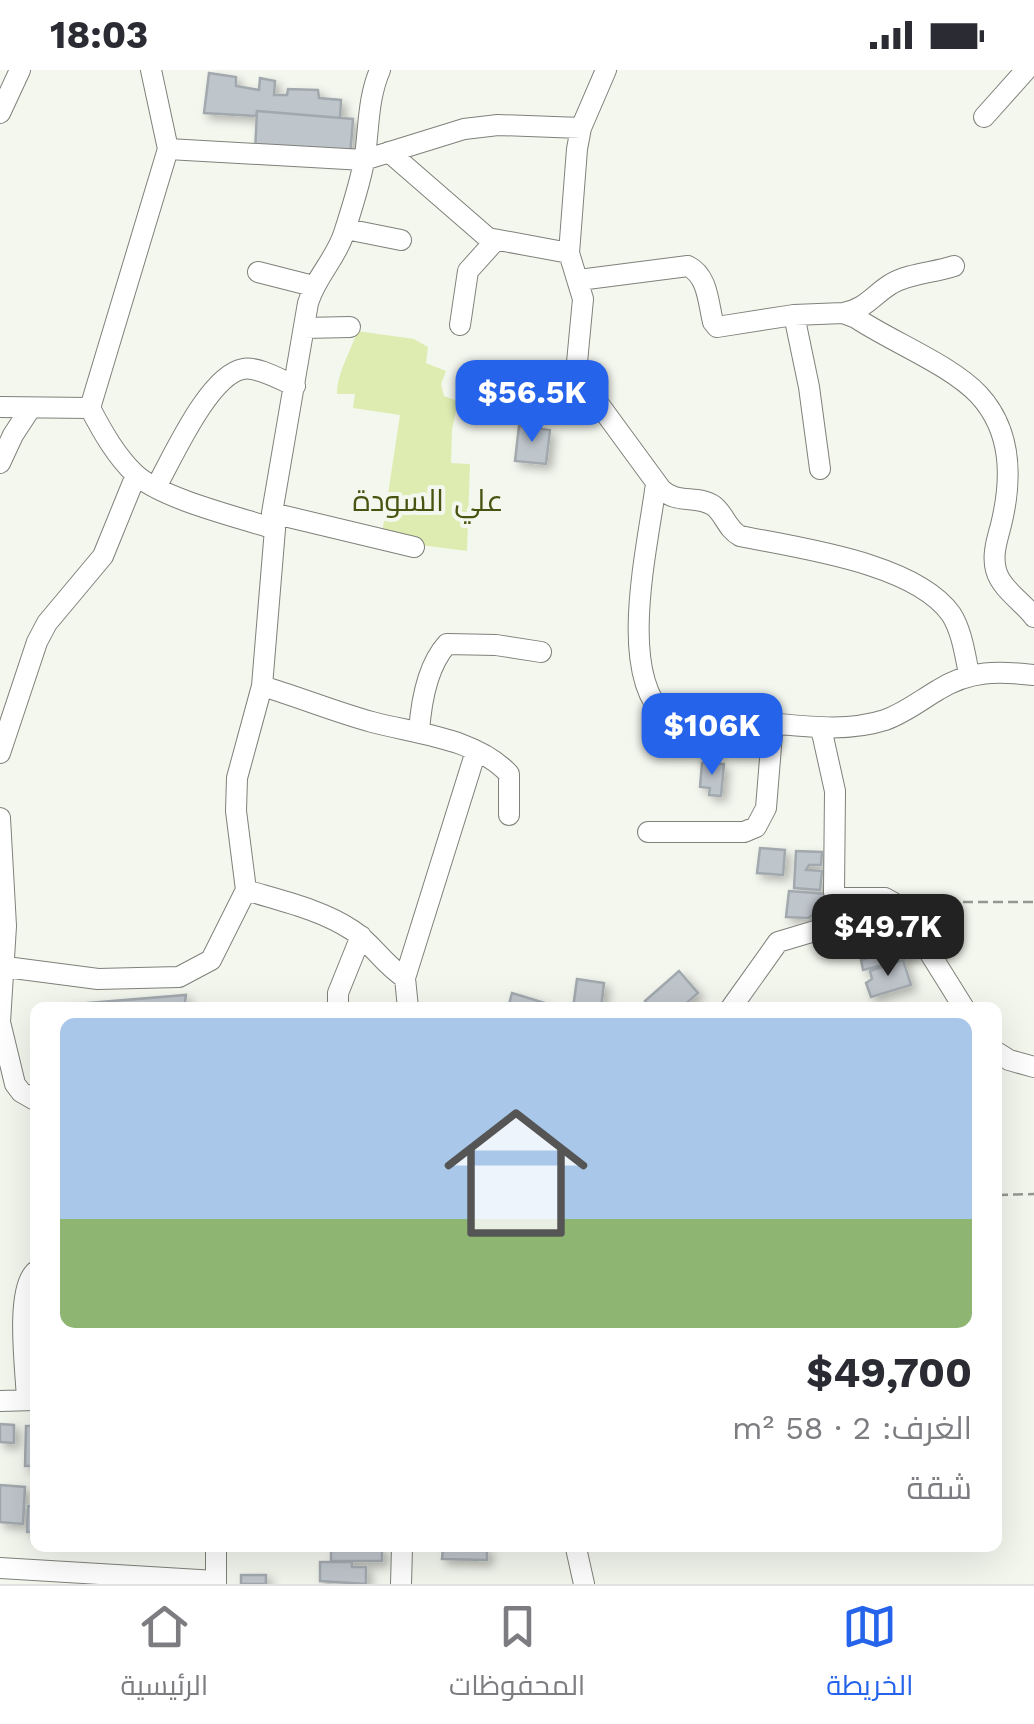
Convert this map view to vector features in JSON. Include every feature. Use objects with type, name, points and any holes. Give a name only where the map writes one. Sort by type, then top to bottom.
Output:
[{"type":"street","points":[[0,113],[20,70]]},
{"type":"street","points":[[151,70],[168,148],[90,408],[136,475],[156,487],[274,521],[414,547]]},
{"type":"street","points":[[3,969],[98,979],[190,974],[211,960],[246,890],[236,811],[237,778],[262,686],[274,521],[304,328],[313,286],[336,254],[346,229],[364,160],[369,105],[380,70]]},
{"type":"street","points":[[606,70],[581,128],[574,168],[569,252],[583,299],[576,373],[656,483],[672,498],[708,503],[719,511],[730,530],[740,536],[817,550],[879,568],[932,596],[953,617],[969,674]]},
{"type":"street","points":[[984,118],[1026,70]]},
{"type":"street","points":[[168,148],[364,160],[437,136],[498,125],[581,128]]},
{"type":"street","points":[[390,152],[494,241],[569,252]]},
{"type":"street","points":[[346,229],[400,240]]},
{"type":"street","points":[[460,325],[468,271],[494,241]]},
{"type":"street","points":[[579,280],[688,266],[700,274],[717,326],[794,315],[843,313],[863,307],[888,285],[954,266]]},
{"type":"street","points":[[258,272],[313,286]]},
{"type":"street","points":[[843,313],[960,378],[997,420],[1007,452],[1008,485],[994,555],[995,569],[1000,580],[1034,617]]},
{"type":"street","points":[[794,315],[810,387],[820,469]]},
{"type":"street","points":[[304,328],[350,327]]},
{"type":"street","points":[[156,487],[210,393],[234,372],[249,368],[295,386]]},
{"type":"street","points":[[0,407],[90,408]]},
{"type":"street","points":[[0,463],[30,409]]},
{"type":"street","points":[[0,753],[37,642],[47,623],[103,556],[136,475]]},
{"type":"street","points":[[656,483],[642,594],[640,654],[646,688],[659,711],[672,718],[820,728],[864,725],[888,719],[969,674],[1034,675]]},
{"type":"street","points":[[418,732],[426,689],[447,644],[496,645],[541,652]]},
{"type":"street","points":[[262,686],[373,723],[418,732],[476,751],[509,774],[509,815]]},
{"type":"street","points":[[648,832],[744,832],[756,827],[766,808],[773,722]]},
{"type":"street","points":[[820,728],[833,776],[834,892],[841,898],[884,898],[896,903],[960,1002]]},
{"type":"street","points":[[407,1002],[405,978],[476,751]]},
{"type":"street","points":[[0,818],[0,1022],[10,1070],[21,1092],[30,1097]]},
{"type":"street","points":[[246,890],[304,908],[349,928],[361,936],[381,961],[405,978]]},
{"type":"street","points":[[735,1002],[778,942],[825,928],[837,913],[841,898]]},
{"type":"street","points":[[338,1002],[361,936]]},
{"type":"street","points":[[1002,1056],[1034,1066]]},
{"type":"street","points":[[30,1278],[25,1297],[30,1383]]},
{"type":"street","points":[[0,1401],[30,1400]]},
{"type":"street","points":[[0,1568],[216,1583],[216,1552]]},
{"type":"street","points":[[402,1552],[402,1584]]},
{"type":"street","points":[[577,1552],[584,1584]]},
{"type":"path","points":[[896,903],[1034,902]]},
{"type":"path","points":[[1002,1194],[1034,1194]]},
{"type":"green space","name":"علي السودة","points":[[357,331],[414,339],[428,347],[426,363],[446,371],[441,384],[444,396],[458,401],[451,463],[470,464],[467,551],[381,540],[400,415],[353,408],[355,394],[337,394]]},
{"type":"building","points":[[209,73],[236,77],[236,86],[259,90],[260,78],[275,81],[274,95],[287,95],[288,89],[318,90],[319,98],[341,100],[340,118],[257,111],[256,116],[204,113]]},
{"type":"building","points":[[257,111],[353,119],[350,156],[255,152]]},
{"type":"building","points":[[519,426],[550,430],[546,464],[515,461]]},
{"type":"building","points":[[702,763],[724,764],[721,796],[709,795],[710,788],[700,787]]},
{"type":"building","points":[[760,848],[785,850],[783,875],[757,873]]},
{"type":"building","points":[[796,851],[822,852],[821,865],[809,865],[806,870],[822,871],[820,890],[794,888]]},
{"type":"building","points":[[789,891],[827,894],[826,906],[808,918],[786,917]]},
{"type":"building","points":[[888,908],[891,917],[872,922],[869,914]]},
{"type":"building","points":[[907,923],[924,945],[903,960],[863,970],[861,960],[875,956],[869,932]]},
{"type":"building","points":[[903,960],[911,985],[871,997],[866,983],[872,979],[870,971]]},
{"type":"building","points":[[679,971],[698,993],[688,1002],[645,1001]]},
{"type":"building","points":[[577,979],[604,983],[602,1002],[574,1002]]},
{"type":"building","points":[[512,993],[542,1002],[510,1002]]},
{"type":"building","points":[[186,995],[185,1002],[101,1002]]},
{"type":"building","points":[[0,1424],[14,1425],[14,1443],[0,1442]]},
{"type":"building","points":[[26,1426],[30,1426],[30,1466],[25,1466]]},
{"type":"building","points":[[0,1485],[25,1487],[23,1524],[0,1522]]},
{"type":"building","points":[[28,1506],[30,1506],[30,1532]]},
{"type":"building","points":[[331,1552],[382,1552],[382,1561],[331,1561]]},
{"type":"building","points":[[443,1552],[487,1552],[487,1560],[442,1559]]},
{"type":"building","points":[[320,1562],[352,1562],[352,1567],[366,1567],[366,1584],[320,1581]]},
{"type":"building","points":[[241,1575],[266,1575],[266,1584],[241,1584]]}]
